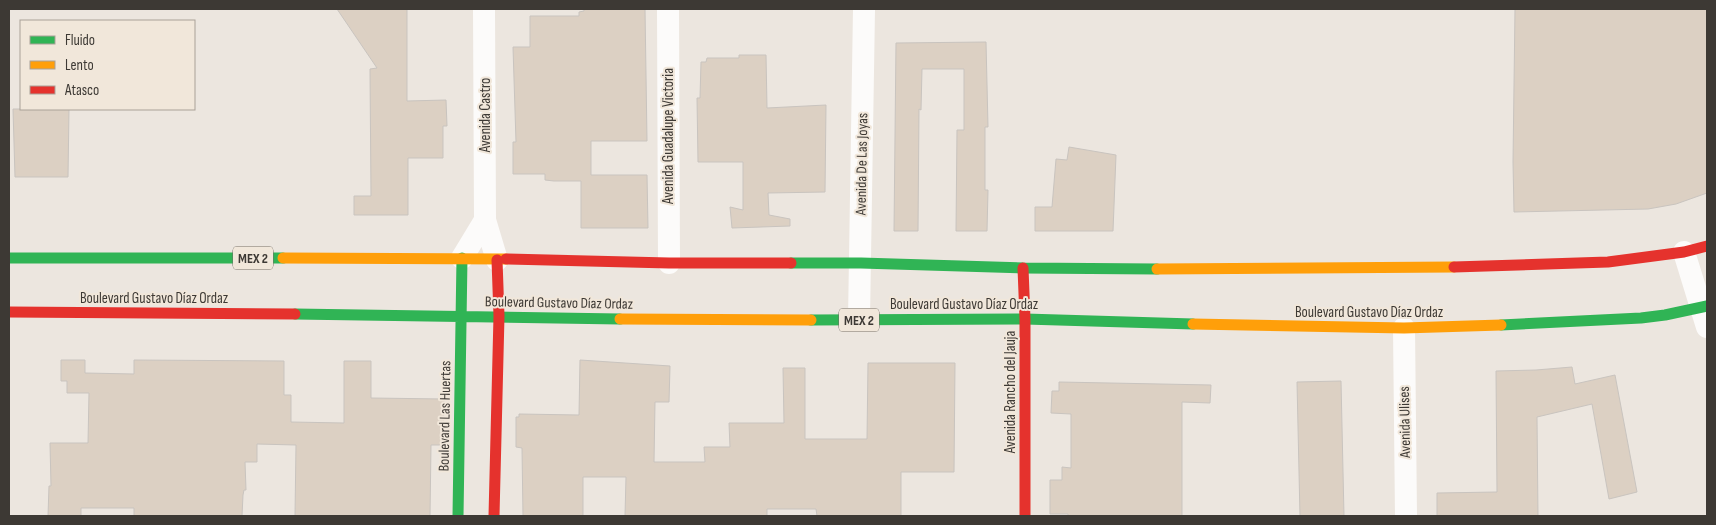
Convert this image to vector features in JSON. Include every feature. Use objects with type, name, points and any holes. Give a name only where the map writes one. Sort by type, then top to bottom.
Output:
[{"type":"main road","name":"MEX 2","points":[[9,258],[462,258],[669,263],[860,263],[1022,268],[1266,270],[1608,262],[1684,252],[1707,246]]},
{"type":"main road","name":"Boulevard Las Huertas","points":[[458,516],[462,258]]},
{"type":"main road","points":[[494,516],[499,316],[497,260]]},
{"type":"main road","name":"Avenida Rancho del Jauja","points":[[1022,268],[1025,319],[1025,516]]},
{"type":"main road","name":"Boulevard Gustavo Díaz Ordaz","points":[[9,312],[499,316],[678,320],[1025,319],[1282,327],[1404,328],[1469,327],[1705,313]]},
{"type":"street","name":"Avenida Castro","points":[[484,9],[485,220],[497,260]]},
{"type":"street","name":"Avenida Guadalupe Victoria","points":[[668,9],[669,263]]},
{"type":"street","name":"Avenida De Las Joyas","points":[[859,320],[864,9]]},
{"type":"street","points":[[462,258],[485,220]]},
{"type":"street","points":[[1684,252],[1705,313]]},
{"type":"street","name":"Avenida Ulises","points":[[1404,328],[1406,516]]},
{"type":"building","points":[[337,9],[407,9],[407,101],[446,100],[447,126],[443,126],[443,158],[408,158],[408,215],[354,215],[354,196],[371,196],[370,69],[377,68]]},
{"type":"building","points":[[584,9],[645,9],[647,141],[591,141],[591,175],[647,175],[648,228],[581,228],[581,181],[545,180],[545,174],[513,174],[513,142],[516,142],[513,47],[530,47],[530,16],[579,16],[579,12],[584,11]]},
{"type":"building","points":[[1515,9],[1707,9],[1707,193],[1676,204],[1648,209],[1514,212]]},
{"type":"building","points":[[986,42],[988,127],[985,127],[985,190],[988,190],[987,231],[956,231],[957,130],[964,130],[964,69],[922,69],[921,110],[919,109],[918,231],[894,231],[896,43]]},
{"type":"building","points":[[739,55],[766,55],[767,108],[826,105],[825,192],[768,193],[769,215],[790,219],[790,226],[732,228],[730,207],[743,210],[743,162],[698,162],[697,98],[700,98],[701,62],[706,62],[707,58],[739,58]]},
{"type":"building","points":[[13,109],[69,110],[68,177],[15,177]]},
{"type":"building","points":[[1069,147],[1116,155],[1113,231],[1035,231],[1035,207],[1052,207],[1056,159],[1067,160]]},
{"type":"building","points":[[61,360],[85,360],[85,373],[134,374],[134,360],[284,361],[284,395],[291,395],[291,422],[344,423],[344,361],[371,361],[371,398],[444,399],[443,445],[431,445],[430,516],[295,516],[296,445],[257,444],[257,462],[245,462],[246,490],[244,490],[243,495],[242,516],[134,516],[134,508],[81,508],[81,516],[48,516],[49,486],[51,486],[50,443],[88,443],[89,393],[67,393],[67,381],[61,381]]},
{"type":"building","points":[[580,360],[670,366],[669,402],[655,402],[654,462],[705,462],[704,447],[730,447],[729,423],[784,423],[783,368],[805,368],[805,439],[867,439],[868,363],[955,363],[954,472],[901,472],[901,516],[817,516],[816,509],[767,509],[767,516],[625,516],[626,477],[583,477],[583,516],[523,516],[522,448],[516,447],[516,417],[519,417],[519,414],[579,415]]},
{"type":"building","points":[[1572,367],[1575,384],[1615,375],[1637,492],[1609,499],[1592,404],[1537,417],[1538,516],[1437,516],[1437,493],[1497,492],[1496,371]]},
{"type":"building","points":[[1341,381],[1344,516],[1300,516],[1297,382]]},
{"type":"building","points":[[1059,382],[1211,385],[1210,403],[1182,402],[1182,516],[1068,516],[1068,514],[1050,514],[1050,480],[1062,480],[1062,467],[1071,468],[1071,414],[1051,413],[1052,391],[1059,391]]},
{"type":"traffic: fast","points":[[9,258],[283,258]]},
{"type":"traffic: fast","points":[[458,516],[462,258]]},
{"type":"traffic: fast","points":[[791,263],[1157,269]]},
{"type":"traffic: fast","points":[[1501,325],[1641,318],[1707,306]]},
{"type":"traffic: fast","points":[[295,314],[620,319]]},
{"type":"traffic: fast","points":[[811,320],[1025,319],[1193,324]]},
{"type":"traffic: slow","points":[[283,258],[506,259]]},
{"type":"traffic: slow","points":[[1157,269],[1454,267]]},
{"type":"traffic: slow","points":[[620,319],[811,320]]},
{"type":"traffic: slow","points":[[1193,324],[1404,328],[1501,325]]},
{"type":"traffic: jam","points":[[1454,267],[1608,262],[1684,252],[1707,246]]},
{"type":"traffic: jam","points":[[506,259],[669,263],[791,263]]},
{"type":"traffic: jam","points":[[494,516],[499,316],[497,260]]},
{"type":"traffic: jam","points":[[1023,268],[1025,319],[1025,516]]},
{"type":"traffic: jam","points":[[9,312],[295,314]]}]
